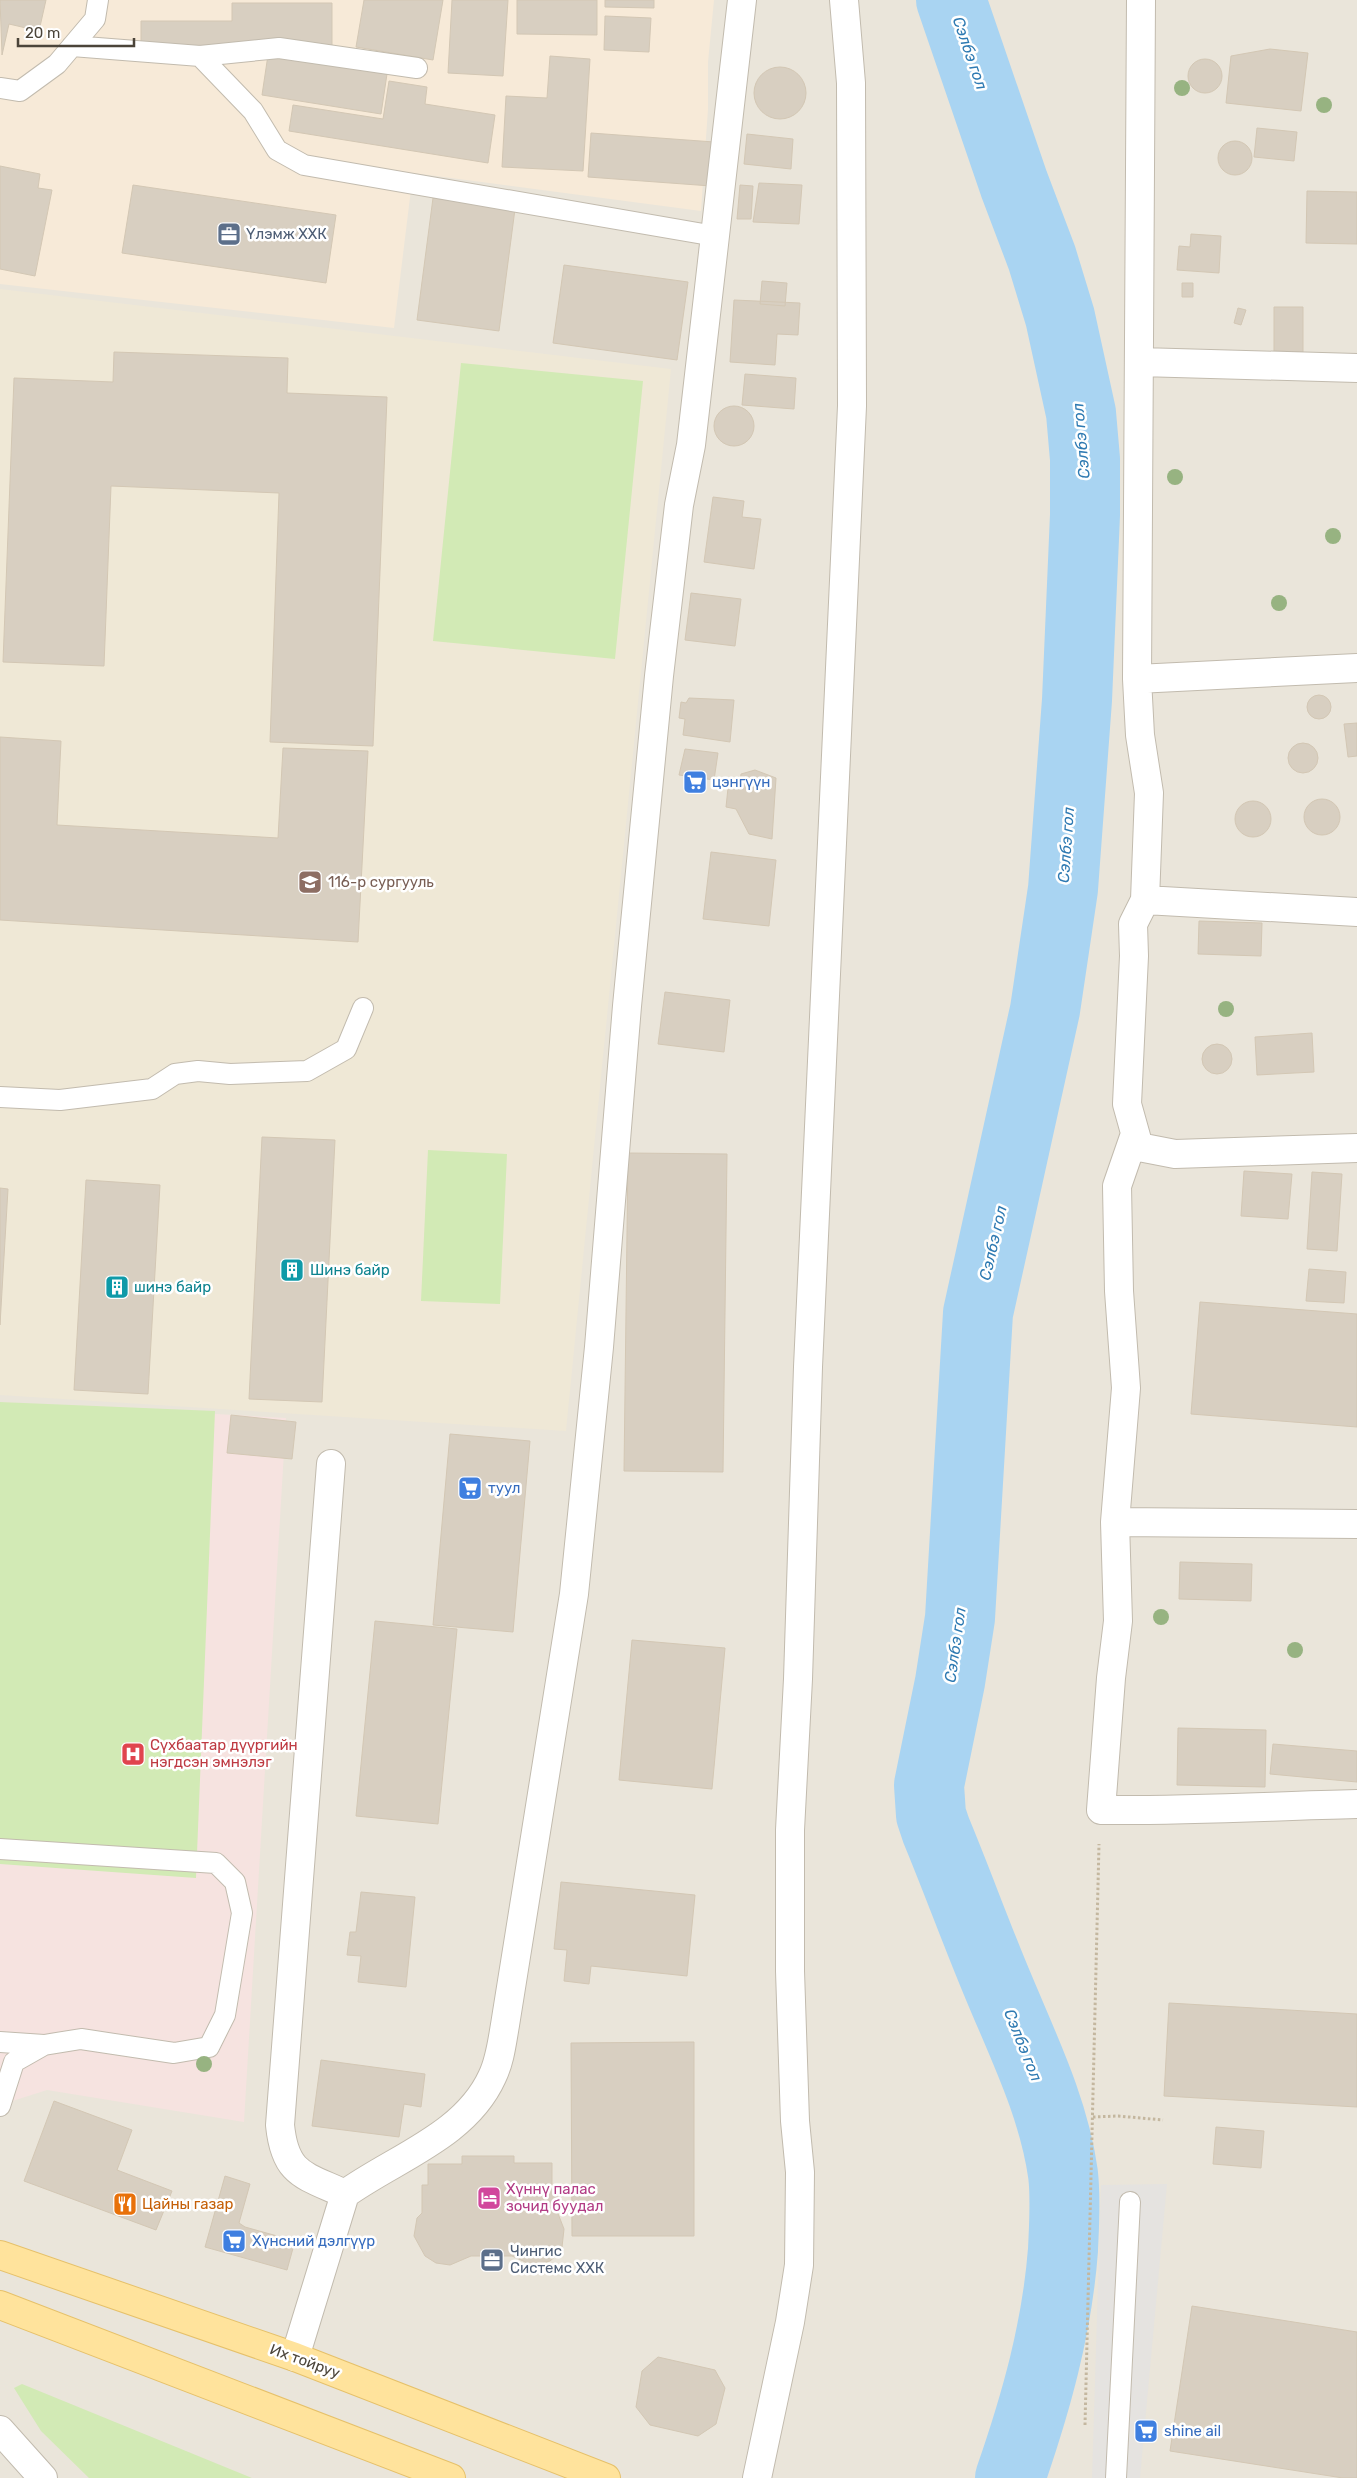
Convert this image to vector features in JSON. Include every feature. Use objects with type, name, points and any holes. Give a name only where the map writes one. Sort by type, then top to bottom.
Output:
[{"type":"main road","name":"Их тойруу","points":[[0,2254],[295,2357],[606,2478]]},
{"type":"main road","points":[[0,2305],[451,2478]]},
{"type":"street","points":[[295,2357],[345,2194],[450,2128],[471,2110],[484,2093],[493,2075],[505,2026],[574,1594],[599,1347],[625,1025],[658,676],[679,505],[691,445],[742,0]]},
{"type":"street","points":[[757,2478],[800,2265],[800,2172],[795,2121],[790,1971],[790,1830],[799,1650],[808,1367],[852,406],[851,83],[844,0]]},
{"type":"street","points":[[1141,0],[1137,679],[1140,734],[1149,793],[1145,900],[1133,924],[1134,956],[1127,1104],[1139,1147],[1175,1154],[1357,1148]]},
{"type":"street","points":[[1140,362],[1357,368]]},
{"type":"street","points":[[1137,679],[1357,668]]},
{"type":"street","points":[[1145,900],[1357,912]]},
{"type":"street","points":[[1135,1134],[1117,1186],[1119,1291],[1126,1388],[1115,1522],[1118,1621],[1111,1678],[1101,1810],[1357,1804]]},
{"type":"street","points":[[331,1464],[280,2126],[282,2146],[289,2162],[300,2174],[345,2194]]},
{"type":"street","points":[[1115,1522],[1357,1524]]},
{"type":"street","points":[[0,2430],[43,2478]]},
{"type":"lane","points":[[0,88],[20,91],[57,64],[95,19],[98,0]]},
{"type":"lane","points":[[72,46],[200,56],[279,48],[417,68]]},
{"type":"lane","points":[[200,56],[254,111],[277,150],[304,165],[715,236]]},
{"type":"lane","points":[[0,1097],[60,1100],[152,1089],[175,1074],[198,1071],[230,1074],[307,1071],[346,1049],[363,1008]]},
{"type":"lane","points":[[0,1848],[216,1863],[235,1882],[242,1913],[225,2015],[209,2047],[174,2053],[81,2039],[44,2045],[0,2042]]},
{"type":"lane","points":[[0,2106],[14,2062],[44,2045]]},
{"type":"lane","points":[[1116,2478],[1130,2202]]},
{"type":"path","points":[[1085,2429],[1093,2117],[1096,1892],[1101,1810]]},
{"type":"path","points":[[1093,2117],[1118,2116],[1163,2120]]},
{"type":"shaded area","points":[[0,0],[1357,0],[1357,2478],[0,2478]]},
{"type":"shaded area","points":[[0,0],[714,0],[708,62],[708,109],[701,211],[413,173],[394,328],[0,284]]},
{"type":"shaded area","name":"116-р сургууль","points":[[0,289],[671,369],[566,1431],[0,1395]]},
{"type":"shaded area","name":"Сүхбаатар дүүргийн нэгдсэн эмнэлэг","points":[[0,1402],[286,1418],[244,2122],[47,2090],[0,2105]]},
{"type":"shaded area","points":[[1167,2184],[1140,2478],[1092,2478],[1101,2185]]},
{"type":"green space","points":[[461,363],[643,381],[615,659],[433,641]]},
{"type":"green space","points":[[428,1150],[507,1154],[500,1304],[421,1301]]},
{"type":"green space","points":[[0,1402],[215,1411],[196,1878],[0,1864]]},
{"type":"green space","points":[[22,2384],[252,2478],[89,2478],[41,2431],[14,2388]]},
{"type":"building","points":[[0,0],[46,0],[39,31],[9,24],[2,55]]},
{"type":"building","points":[[364,0],[443,0],[433,60],[356,47]]},
{"type":"building","points":[[452,0],[508,0],[503,76],[448,73]]},
{"type":"building","points":[[517,0],[597,0],[597,35],[517,34]]},
{"type":"building","points":[[605,0],[654,0],[654,8],[605,7]]},
{"type":"building","points":[[232,3],[332,3],[332,46],[141,46],[141,21],[232,21]]},
{"type":"building","points":[[605,16],[651,18],[649,52],[604,50]]},
{"type":"building","points":[[1270,49],[1308,53],[1301,111],[1226,103],[1231,56]]},
{"type":"building","points":[[268,55],[387,74],[381,114],[262,95]]},
{"type":"building","points":[[550,56],[590,59],[583,171],[502,167],[506,96],[547,98]]},
{"type":"building","points":[[1205,59],[1217,64],[1222,76],[1217,88],[1205,93],[1193,88],[1188,76],[1193,64]]},
{"type":"building","points":[[775,67],[785,67],[799,74],[806,88],[806,98],[799,112],[785,119],[775,119],[765,115],[758,108],[754,98],[754,88],[758,78],[765,71]]},
{"type":"building","points":[[389,81],[427,87],[425,104],[495,115],[488,163],[289,131],[293,105],[383,119]]},
{"type":"building","points":[[1257,128],[1297,132],[1294,161],[1254,157]]},
{"type":"building","points":[[591,133],[714,142],[711,186],[588,177]]},
{"type":"building","points":[[747,134],[793,139],[791,169],[744,164]]},
{"type":"building","points":[[1235,141],[1242,142],[1247,146],[1251,151],[1251,165],[1247,170],[1242,174],[1235,175],[1228,174],[1223,170],[1219,165],[1218,158],[1219,151],[1223,146],[1228,142]]},
{"type":"building","points":[[0,166],[40,174],[38,188],[52,190],[35,276],[0,269]]},
{"type":"building","points":[[759,183],[802,185],[799,224],[753,222]]},
{"type":"building","name":"Үлэмж ХХК","points":[[133,185],[336,215],[326,283],[122,253]]},
{"type":"building","points":[[740,185],[753,186],[751,219],[737,219]]},
{"type":"building","points":[[1307,191],[1357,192],[1357,244],[1306,243]]},
{"type":"building","points":[[433,198],[515,209],[499,331],[417,320]]},
{"type":"building","points":[[1191,234],[1221,236],[1219,273],[1177,270],[1179,246],[1190,247]]},
{"type":"building","points":[[564,265],[688,282],[677,360],[553,343]]},
{"type":"building","points":[[762,281],[787,283],[785,306],[760,304]]},
{"type":"building","points":[[1182,283],[1193,283],[1193,297],[1182,297]]},
{"type":"building","points":[[734,300],[800,303],[798,335],[777,334],[775,365],[730,362]]},
{"type":"building","points":[[1274,307],[1303,307],[1303,352],[1274,351]]},
{"type":"building","points":[[1238,308],[1246,310],[1241,325],[1234,323]]},
{"type":"building","points":[[114,352],[288,358],[287,393],[387,397],[373,746],[270,742],[279,493],[111,486],[104,666],[3,662],[14,378],[113,382]]},
{"type":"building","points":[[745,374],[796,378],[794,409],[742,405]]},
{"type":"building","points":[[734,406],[748,412],[754,426],[748,440],[734,446],[720,440],[714,426],[720,412]]},
{"type":"building","points":[[713,497],[744,501],[742,517],[761,519],[754,569],[704,562]]},
{"type":"building","points":[[691,593],[741,599],[735,646],[685,640]]},
{"type":"building","points":[[1314,695],[1324,695],[1331,702],[1331,712],[1324,719],[1314,719],[1307,712],[1307,702]]},
{"type":"building","points":[[689,698],[734,700],[730,742],[683,735],[685,719],[679,718],[681,702],[686,703]]},
{"type":"building","points":[[1357,723],[1357,756],[1348,757],[1344,724]]},
{"type":"building","points":[[0,737],[61,741],[57,825],[278,838],[283,748],[368,751],[358,942],[0,920]]},
{"type":"building","points":[[1303,743],[1314,747],[1318,758],[1314,769],[1303,773],[1292,769],[1288,758],[1292,747]]},
{"type":"building","points":[[685,749],[718,753],[714,780],[679,775]]},
{"type":"building","points":[[755,770],[776,778],[772,839],[749,834],[736,809],[726,807],[728,788],[739,788],[741,774]]},
{"type":"building","points":[[1322,799],[1329,800],[1335,804],[1339,810],[1339,824],[1335,830],[1329,834],[1322,835],[1315,834],[1309,830],[1305,824],[1304,817],[1305,810],[1309,804],[1315,800]]},
{"type":"building","points":[[1253,801],[1266,806],[1271,819],[1266,832],[1253,837],[1240,832],[1235,819],[1240,806]]},
{"type":"building","points":[[711,852],[776,860],[769,926],[703,919]]},
{"type":"building","points":[[1199,921],[1262,923],[1261,956],[1198,954]]},
{"type":"building","points":[[665,992],[730,1000],[724,1052],[658,1044]]},
{"type":"building","points":[[1312,1033],[1314,1072],[1257,1075],[1255,1037]]},
{"type":"building","points":[[1217,1044],[1228,1048],[1232,1059],[1228,1070],[1217,1074],[1206,1070],[1202,1059],[1206,1048]]},
{"type":"building","name":"Шинэ байр","points":[[262,1137],[335,1140],[322,1402],[249,1399]]},
{"type":"building","points":[[628,1153],[727,1154],[723,1472],[624,1471]]},
{"type":"building","points":[[1244,1171],[1292,1174],[1288,1219],[1241,1216]]},
{"type":"building","points":[[1312,1172],[1342,1174],[1337,1251],[1307,1249]]},
{"type":"building","name":"шинэ байр","points":[[86,1180],[160,1185],[148,1394],[74,1390]]},
{"type":"building","points":[[0,1188],[8,1189],[0,1325]]},
{"type":"building","points":[[1309,1269],[1346,1272],[1344,1303],[1306,1301]]},
{"type":"building","points":[[1200,1302],[1357,1314],[1357,1427],[1191,1414]]},
{"type":"building","points":[[231,1415],[296,1422],[292,1459],[227,1453]]},
{"type":"building","points":[[450,1434],[530,1441],[513,1632],[433,1625]]},
{"type":"building","points":[[1180,1562],[1252,1564],[1251,1601],[1179,1599]]},
{"type":"building","points":[[375,1621],[457,1629],[438,1824],[356,1816]]},
{"type":"building","points":[[632,1640],[725,1648],[712,1789],[619,1780]]},
{"type":"building","points":[[1178,1728],[1266,1730],[1265,1787],[1177,1785]]},
{"type":"building","points":[[1273,1744],[1357,1751],[1357,1782],[1270,1774]]},
{"type":"building","points":[[561,1882],[695,1895],[687,1976],[591,1966],[589,1984],[564,1981],[567,1950],[554,1949]]},
{"type":"building","points":[[361,1892],[415,1897],[406,1987],[358,1982],[361,1956],[347,1955],[350,1932],[356,1932]]},
{"type":"building","points":[[1169,2003],[1357,2014],[1357,2107],[1164,2096]]},
{"type":"building","points":[[694,2042],[694,2236],[572,2236],[571,2043]]},
{"type":"building","points":[[321,2060],[425,2074],[421,2107],[404,2104],[399,2137],[312,2126]]},
{"type":"building","points":[[54,2101],[132,2130],[117,2170],[172,2191],[156,2230],[24,2181]]},
{"type":"building","points":[[1216,2127],[1264,2131],[1261,2168],[1213,2164]]},
{"type":"building","name":"Хүннү палас зочид буудал","points":[[462,2156],[514,2156],[514,2163],[552,2163],[552,2185],[557,2185],[557,2211],[564,2229],[562,2247],[557,2255],[550,2261],[532,2265],[512,2256],[471,2256],[450,2265],[436,2263],[425,2256],[414,2236],[417,2218],[422,2213],[422,2185],[428,2185],[428,2164],[462,2164]]},
{"type":"building","points":[[225,2176],[250,2184],[239,2223],[245,2227],[295,2241],[287,2270],[205,2247]]},
{"type":"building","points":[[1192,2306],[1357,2332],[1357,2478],[1343,2478],[1170,2451]]},
{"type":"building","points":[[658,2357],[715,2370],[725,2388],[716,2424],[698,2436],[650,2425],[636,2407],[642,2371]]},
{"type":"waterway","name":"Сэлбэ гол","points":[[951,0],[1014,184],[1042,258],[1060,317],[1081,413],[1085,459],[1085,515],[1077,700],[1063,889],[1045,1010],[978,1313],[960,1618],[950,1682],[929,1785],[931,1815],[936,1830],[1037,2079],[1053,2126],[1063,2174],[1065,2202],[1063,2250],[1056,2308],[1037,2394],[1010,2478]]},
{"type":"place","name":"Үлэмж ХХК","points":[[229,234]]},
{"type":"place","name":"цэнгүүн","points":[[695,782]]},
{"type":"place","name":"116-р сургууль","points":[[310,882]]},
{"type":"place","name":"Шинэ байр","points":[[292,1270]]},
{"type":"place","name":"шинэ байр","points":[[117,1287]]},
{"type":"place","name":"туул","points":[[470,1488]]},
{"type":"place","name":"Сүхбаатар дүүргийн нэгдсэн эмнэлэг","points":[[133,1754]]},
{"type":"place","name":"Хүннү палас зочид буудал","points":[[489,2198]]},
{"type":"place","name":"Цайны газар","points":[[125,2204]]},
{"type":"place","name":"Хүнсний дэлгүүр","points":[[234,2241]]},
{"type":"place","name":"Чингис Системс ХХК","points":[[492,2260]]},
{"type":"place","name":"shine ail","points":[[1146,2431]]}]
